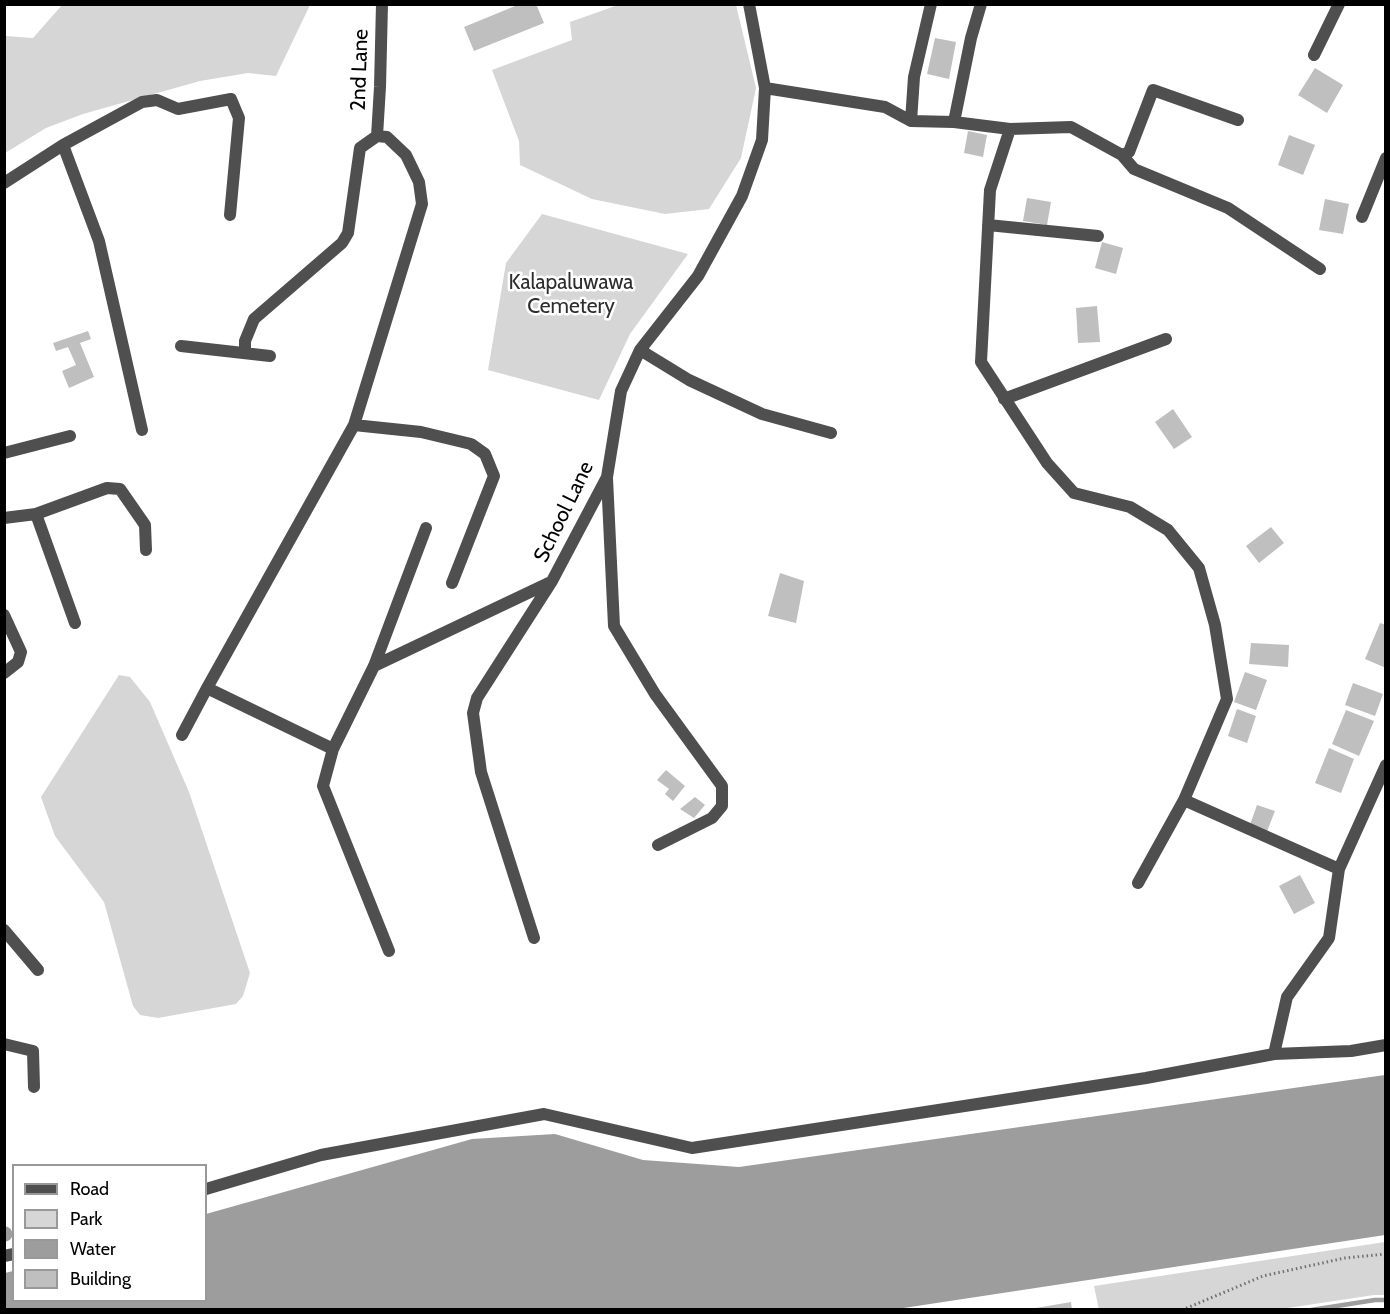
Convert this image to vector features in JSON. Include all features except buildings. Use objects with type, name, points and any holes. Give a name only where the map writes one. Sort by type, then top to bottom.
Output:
[{"type":"street","name":"2nd Lane","points":[[377,136],[382,4]]},
{"type":"street","name":"School Lane","points":[[534,938],[482,772],[472,713],[477,698],[552,581],[607,477],[621,391],[640,350],[698,276],[742,196],[762,140],[765,88],[749,4]]},
{"type":"street","points":[[911,121],[914,77],[931,4]]},
{"type":"street","points":[[954,122],[970,38],[981,4]]},
{"type":"street","points":[[1314,54],[1339,4]]},
{"type":"street","points":[[765,88],[885,107],[911,121],[954,122],[1010,129],[1071,127],[1122,155],[1134,169],[1228,208],[1320,269]]},
{"type":"street","points":[[1122,155],[1129,152],[1153,90],[1238,120]]},
{"type":"street","points":[[4,183],[63,145],[142,102],[157,100],[178,109],[231,99],[239,118],[230,215]]},
{"type":"street","points":[[1010,129],[990,190],[981,363],[1047,463],[1074,493],[1130,507],[1168,530],[1199,568],[1215,626],[1227,699],[1184,800],[1138,883]]},
{"type":"street","points":[[182,735],[354,425],[422,204],[419,182],[406,155],[387,137],[377,136],[360,148],[348,233],[342,243],[254,319],[245,341],[245,353]]},
{"type":"street","points":[[63,145],[99,241],[142,430]]},
{"type":"street","points":[[1362,217],[1386,158]]},
{"type":"street","points":[[988,225],[1098,236]]},
{"type":"street","points":[[1004,399],[1166,339]]},
{"type":"street","points":[[181,346],[270,356]]},
{"type":"street","points":[[640,350],[689,381],[762,414],[831,433]]},
{"type":"street","points":[[354,425],[421,432],[471,444],[485,454],[494,476],[452,584]]},
{"type":"street","points":[[4,453],[70,436]]},
{"type":"street","points":[[607,477],[614,626],[655,694],[722,786],[722,806],[712,818],[658,845]]},
{"type":"street","points":[[4,518],[36,514],[107,488],[120,489],[146,525],[146,550]]},
{"type":"street","points":[[36,514],[75,623]]},
{"type":"street","points":[[389,951],[323,786],[333,749],[374,666],[426,528]]},
{"type":"street","points":[[374,666],[552,581]]},
{"type":"street","points":[[4,615],[21,652],[18,662],[4,673]]},
{"type":"street","points":[[207,688],[333,749]]},
{"type":"street","points":[[1274,1054],[1287,997],[1329,938],[1339,869],[1386,765]]},
{"type":"street","points":[[1184,800],[1339,869]]},
{"type":"street","points":[[4,930],[38,970]]},
{"type":"street","points":[[4,1044],[33,1052],[34,1088]]},
{"type":"street","points":[[207,1189],[321,1155],[544,1114],[692,1148],[1146,1078],[1274,1054],[1351,1051],[1386,1045]]},
{"type":"path","points":[[1182,1310],[1263,1276],[1345,1258],[1386,1254]]},
{"type":"green space","points":[[62,5],[310,5],[276,76],[248,73],[200,81],[83,114],[46,128],[5,153],[4,30],[6,36],[33,38]]},
{"type":"green space","points":[[618,5],[736,5],[756,88],[741,158],[709,209],[665,214],[592,199],[520,165],[519,141],[492,70],[572,40],[570,22]]},
{"type":"green space","name":"Kalapaluwawa Cemetery","points":[[542,214],[688,254],[630,334],[599,400],[488,370],[506,263]]},
{"type":"green space","points":[[119,675],[130,677],[150,702],[189,792],[250,973],[243,996],[236,1004],[158,1018],[140,1015],[133,1006],[104,902],[55,836],[41,797]]},
{"type":"green space","points":[[1385,1242],[1385,1295],[1281,1309],[1099,1310],[1094,1286]]},
{"type":"water","points":[[1385,1075],[1385,1235],[897,1309],[5,1309],[5,1273],[12,1271],[12,1302],[207,1302],[207,1214],[472,1139],[555,1134],[643,1160],[739,1167]]},
{"type":"waterway","points":[[1311,1310],[1386,1300]]}]
